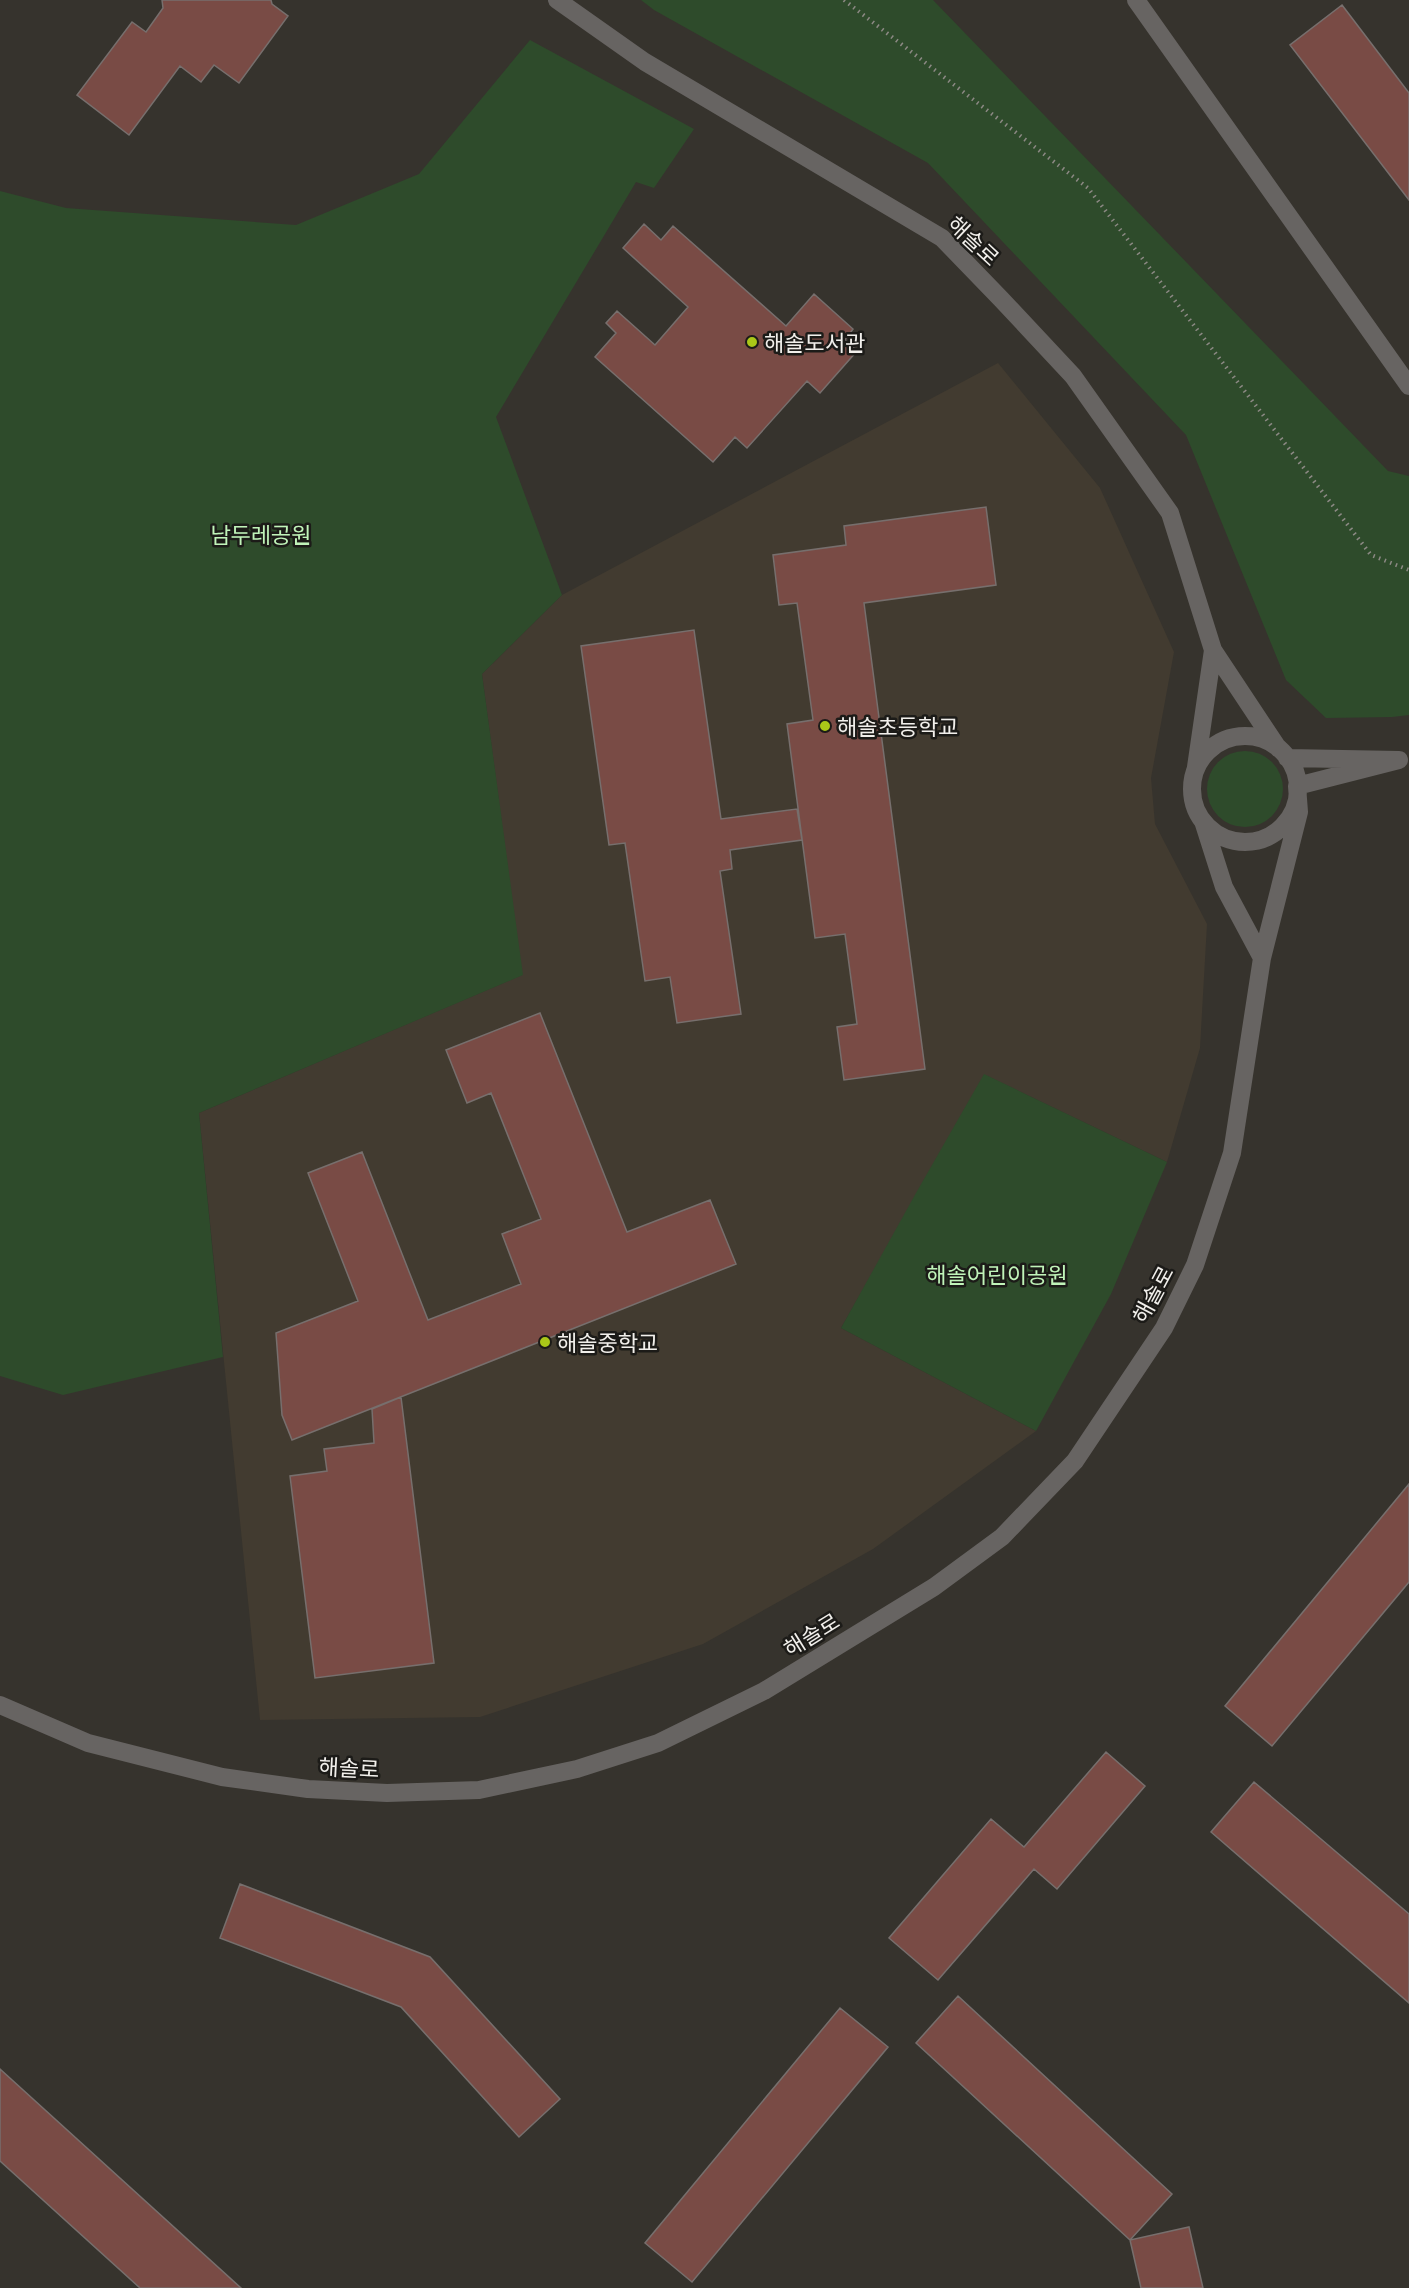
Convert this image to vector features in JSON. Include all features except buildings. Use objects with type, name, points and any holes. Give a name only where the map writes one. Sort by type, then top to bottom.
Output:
[{"type":"street","name":"해솔로","points":[[557,0],[645,62],[942,238],[1073,375],[1170,513],[1213,650]]},
{"type":"street","points":[[1136,0],[1409,386]]},
{"type":"street","points":[[1203,821],[1215,834],[1232,841],[1250,842],[1266,838],[1280,829],[1290,817],[1296,802],[1297,786],[1295,771],[1213,650]]},
{"type":"street","points":[[1213,650],[1192,787],[1195,805],[1203,821],[1224,887],[1262,958]]},
{"type":"street","points":[[1196,770],[1204,754],[1218,743],[1235,737],[1254,737],[1282,753],[1404,759]]},
{"type":"street","points":[[1297,786],[1404,759]]},
{"type":"street","name":"해솔로","points":[[0,1705],[88,1743],[222,1777],[308,1789],[387,1793],[479,1790],[577,1769],[658,1743],[764,1691],[934,1587],[1002,1537],[1075,1461],[1164,1328],[1195,1265],[1232,1153],[1262,958],[1299,812],[1297,786]]},
{"type":"path","points":[[844,0],[1088,188],[1371,555],[1409,570]]},
{"type":"shaded area","points":[[998,363],[1100,488],[1174,652],[1151,778],[1155,824],[1207,924],[1200,1048],[1167,1162],[985,1075],[841,1328],[1036,1431],[873,1549],[703,1644],[480,1717],[260,1720],[199,1113],[522,975],[482,674],[562,595]]},
{"type":"green space","points":[[641,0],[933,0],[1388,471],[1409,476],[1409,715],[1326,718],[1286,680],[1186,435],[928,163],[654,10]]},
{"type":"green space","name":"남두레공원","points":[[530,40],[694,129],[654,188],[636,182],[496,417],[562,595],[482,674],[523,975],[199,1113],[223,1357],[63,1395],[0,1376],[0,191],[66,208],[296,225],[419,174]]},
{"type":"green space","points":[[1245,751],[1260,754],[1272,762],[1280,774],[1283,789],[1280,804],[1272,816],[1260,824],[1245,827],[1230,824],[1218,816],[1210,804],[1207,789],[1210,774],[1218,762],[1230,754]]},
{"type":"green space","name":"해솔어린이공원","points":[[984,1074],[1167,1162],[1111,1294],[1036,1431],[841,1328]]},
{"type":"place","name":"해솔도서관","points":[[752,342]]},
{"type":"place","name":"해솔초등학교","points":[[825,726]]},
{"type":"place","name":"해솔중학교","points":[[545,1342]]}]
